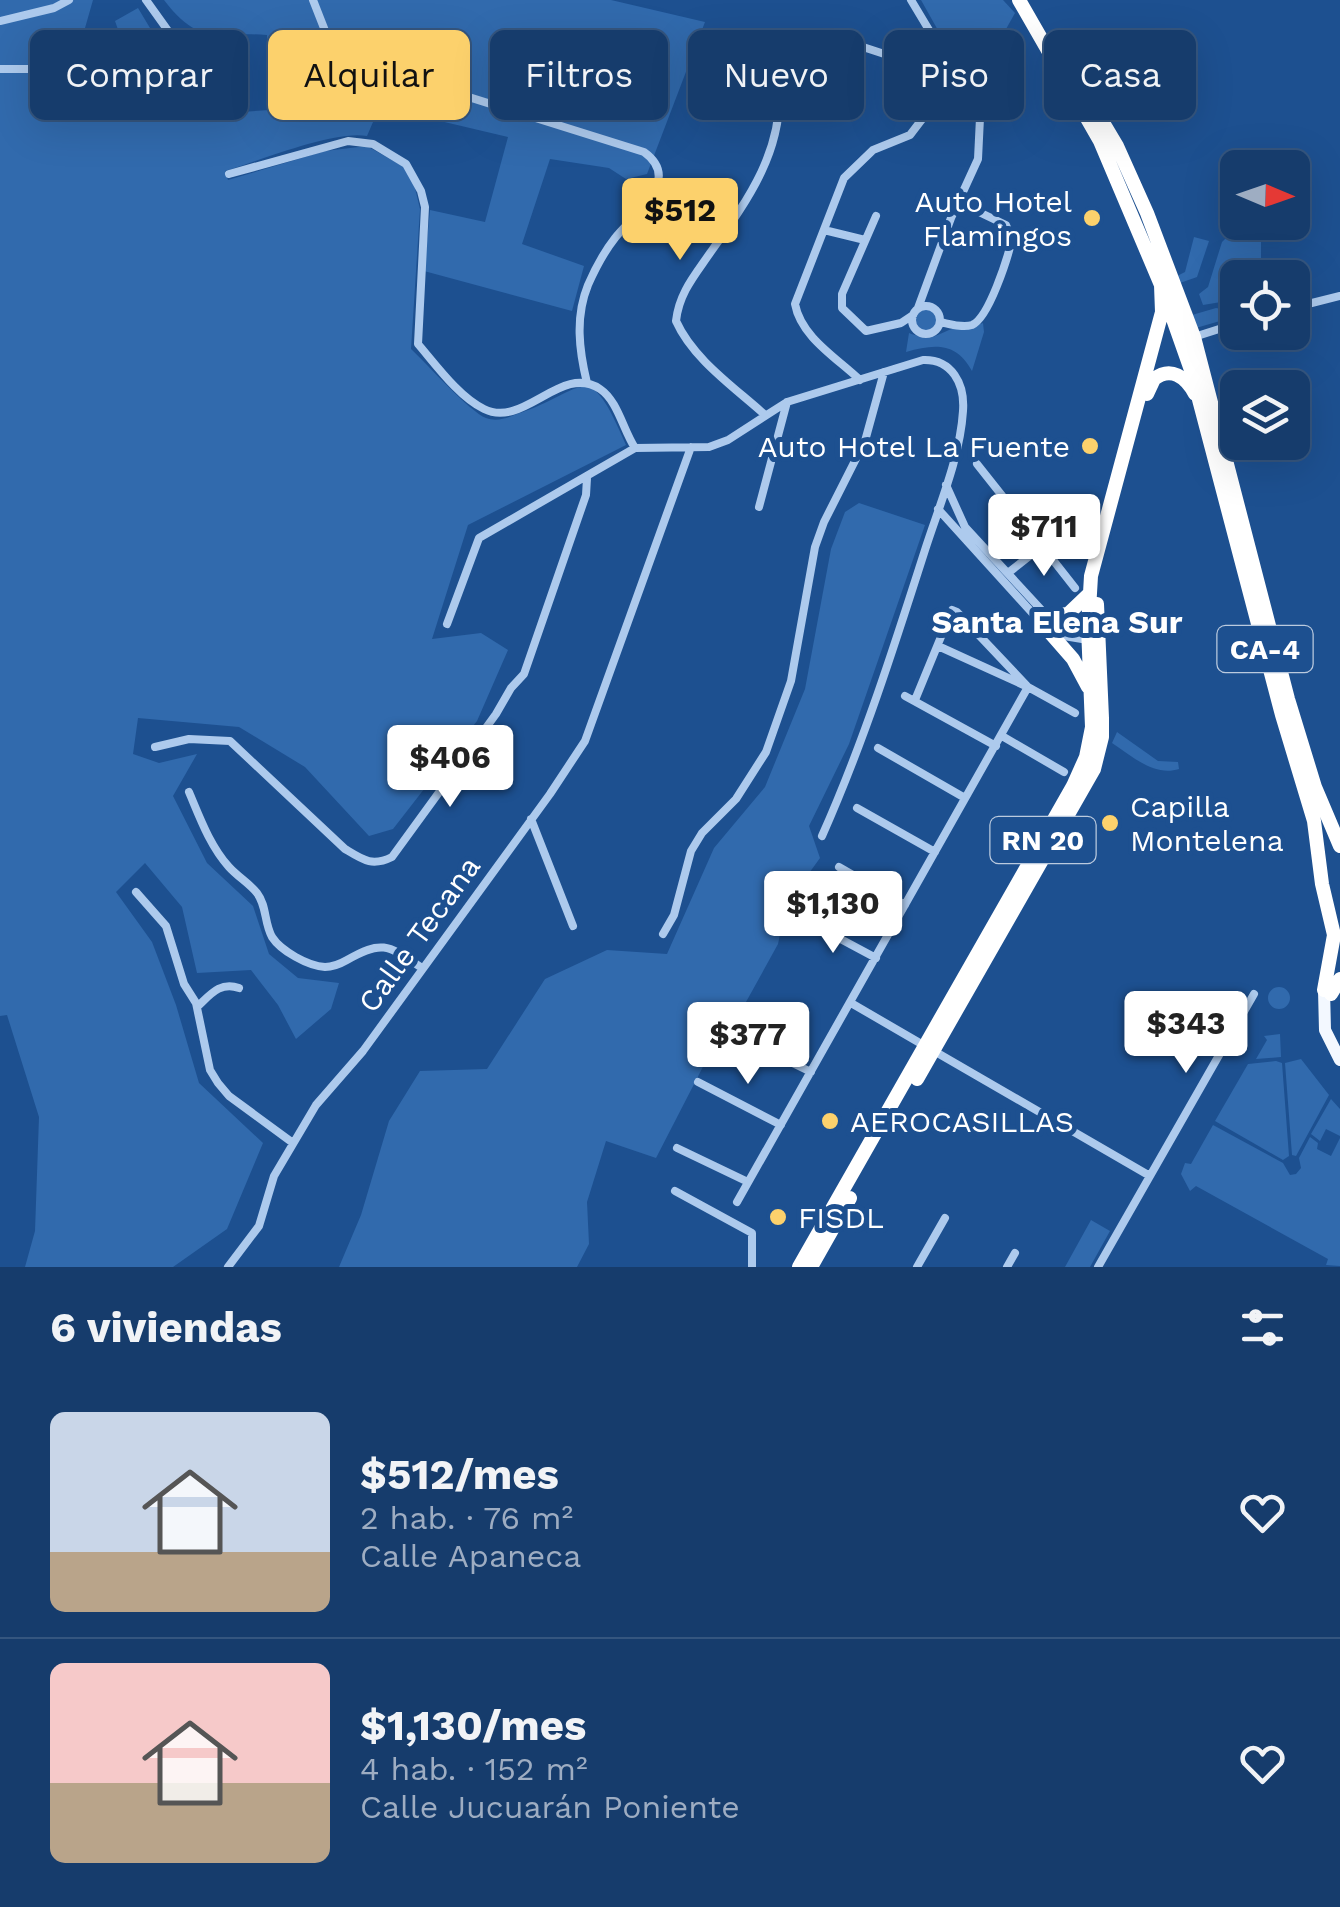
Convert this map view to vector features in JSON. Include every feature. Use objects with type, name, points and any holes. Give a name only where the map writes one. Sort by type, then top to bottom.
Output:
[{"type":"highway","name":"CA-4","points":[[1019,0],[1100,140],[1162,284],[1203,415],[1282,715],[1311,809],[1322,884],[1340,924]]},
{"type":"highway","name":"CA-4","points":[[1030,0],[1116,146],[1147,212],[1194,337],[1288,699],[1315,787],[1340,846]]},
{"type":"highway","name":"RN 20","points":[[810,1267],[1073,786],[1090,744],[1092,697],[1082,591],[1094,563],[1162,312],[1162,284]]},
{"type":"highway","points":[[1147,367],[1155,356],[1163,356],[1168,366],[1162,373]]},
{"type":"highway","name":"RN 20","points":[[799,1267],[1075,806],[1100,751],[1102,705],[1097,615],[1101,568],[1149,387],[1162,373]]},
{"type":"highway","points":[[1162,373],[1178,375],[1188,382],[1203,415]]},
{"type":"highway","points":[[1082,591],[1068,614],[1046,621],[1073,659],[1092,697]]},
{"type":"highway","points":[[1318,858],[1330,895],[1340,910]]},
{"type":"highway","points":[[1322,884],[1334,935],[1327,998]]},
{"type":"highway","points":[[1327,998],[1340,979]]},
{"type":"main road","points":[[1327,998],[1340,1048]]},
{"type":"main road","points":[[1327,998],[1325,1030],[1340,1060]]},
{"type":"street","points":[[0,21],[54,8],[68,0]]},
{"type":"street","points":[[146,0],[168,30]]},
{"type":"street","points":[[314,0],[334,51],[357,62],[644,152],[656,160],[660,172],[656,190],[614,239],[586,288],[579,351],[587,383]]},
{"type":"street","points":[[911,0],[930,30]]},
{"type":"street","points":[[0,69],[30,69]]},
{"type":"street","points":[[764,414],[702,357],[676,321],[682,294],[751,194],[766,164],[780,120]]},
{"type":"street","points":[[860,380],[806,330],[795,304],[844,178],[873,150],[910,134],[921,120]]},
{"type":"street","points":[[918,332],[913,324],[922,291],[978,159],[979,120]]},
{"type":"street","points":[[229,174],[333,142],[363,141],[406,164],[421,191],[424,207],[418,344],[480,408],[499,413],[572,384],[587,383],[598,388],[612,402],[635,448]]},
{"type":"street","points":[[940,322],[966,326],[978,321],[996,286],[1012,240],[1006,224],[958,202]]},
{"type":"street","points":[[876,216],[842,294],[842,308],[866,330],[901,323],[926,306],[935,308]]},
{"type":"street","points":[[824,230],[865,240]]},
{"type":"street","points":[[922,291],[940,322]]},
{"type":"street","points":[[1310,304],[1340,296]]},
{"type":"street","points":[[901,323],[930,334],[940,322]]},
{"type":"street","points":[[1194,337],[1220,329]]},
{"type":"street","points":[[447,624],[479,538],[635,448],[709,447],[728,440],[786,402],[884,372],[936,360],[946,364],[956,375],[963,411],[946,484],[862,742],[822,836]]},
{"type":"street","points":[[663,934],[674,914],[691,851],[702,833],[736,799],[766,752],[791,681],[815,547],[865,442],[884,372]]},
{"type":"street","points":[[759,507],[786,402]]},
{"type":"street","name":"Calle Tecana","points":[[228,1267],[259,1226],[274,1176],[316,1105],[363,1051],[585,741],[691,447]]},
{"type":"street","points":[[976,464],[1082,591]]},
{"type":"street","points":[[155,747],[189,739],[230,741],[345,849],[367,863],[380,863],[392,856],[524,674],[586,495],[587,478]]},
{"type":"street","points":[[946,484],[960,519],[1046,621]]},
{"type":"street","points":[[938,508],[1046,621],[1088,634]]},
{"type":"street","points":[[1008,573],[1042,546]]},
{"type":"street","points":[[915,700],[948,613],[956,611],[1028,687]]},
{"type":"street","points":[[938,646],[1076,713]]},
{"type":"street","points":[[737,1202],[1028,687]]},
{"type":"street","points":[[905,696],[996,746]]},
{"type":"street","points":[[1002,736],[1064,772]]},
{"type":"street","points":[[878,748],[966,798]]},
{"type":"street","points":[[190,792],[210,839],[226,863],[256,891],[272,936],[283,948],[325,967],[381,946],[392,948],[422,968]]},
{"type":"street","points":[[858,808],[935,852]]},
{"type":"street","points":[[531,819],[573,926]]},
{"type":"street","points":[[839,868],[905,905]]},
{"type":"street","points":[[136,892],[166,926],[184,984],[197,1007],[210,1070],[229,1096],[292,1142]]},
{"type":"street","points":[[807,921],[876,958]]},
{"type":"street","points":[[197,1007],[219,988],[239,988]]},
{"type":"street","points":[[1098,1267],[1254,994]]},
{"type":"street","points":[[851,1003],[1150,1176]]},
{"type":"street","points":[[731,1034],[811,1072]]},
{"type":"street","points":[[698,1082],[781,1125]]},
{"type":"street","points":[[677,1148],[748,1182]]},
{"type":"street","points":[[675,1191],[752,1233],[752,1267]]},
{"type":"street","points":[[918,1267],[945,1218]]},
{"type":"street","points":[[739,1241],[753,1248]]},
{"type":"street","points":[[1007,1267],[1015,1253]]},
{"type":"shaded area","points":[[0,0],[93,0],[84,30],[30,30],[30,120],[248,120],[248,112],[268,110],[268,120],[374,120],[367,136],[317,142],[225,171],[228,180],[325,151],[367,146],[404,167],[414,184],[420,209],[411,349],[470,407],[490,419],[509,417],[572,390],[593,389],[613,417],[626,445],[468,525],[432,639],[481,633],[508,650],[477,721],[393,829],[369,836],[305,767],[239,727],[138,718],[133,754],[159,763],[197,754],[173,796],[207,863],[253,906],[269,954],[298,978],[339,983],[331,1009],[296,1039],[278,1005],[251,970],[197,973],[182,907],[145,863],[116,892],[152,942],[199,1083],[263,1143],[227,1229],[173,1267],[25,1267],[35,1231],[39,1117],[7,1015],[0,1016]]},
{"type":"shaded area","points":[[164,0],[611,0],[705,22],[702,30],[688,30],[688,67],[668,119],[668,30],[490,30],[490,120],[668,120],[647,174],[626,179],[609,168],[550,159],[522,244],[584,266],[572,311],[424,271],[430,210],[485,222],[508,137],[436,120],[470,120],[470,30],[268,30],[268,60],[267,35],[248,35],[248,30],[197,30]]},
{"type":"shaded area","points":[[921,0],[1003,0],[1015,13],[1005,30],[938,30]]},
{"type":"shaded area","points":[[138,8],[151,30],[118,30],[115,21]]},
{"type":"shaded area","points":[[1194,237],[1209,241],[1197,277],[1180,283],[1177,276],[1185,272]]},
{"type":"shaded area","points":[[1261,240],[1261,260],[1220,260],[1220,302],[1203,305],[1199,294],[1208,287],[1222,242]]},
{"type":"shaded area","points":[[926,309],[934,312],[934,328],[926,331],[918,328],[915,320],[918,312]]},
{"type":"shaded area","points":[[1220,309],[1220,321],[1196,328],[1192,315]]},
{"type":"shaded area","points":[[983,323],[972,371],[952,350],[926,348],[906,352],[909,333],[930,338]]},
{"type":"shaded area","points":[[859,503],[925,525],[849,744],[809,826],[820,858],[786,905],[778,944],[746,1002],[708,1057],[656,1158],[606,1141],[587,1202],[589,1244],[577,1267],[339,1267],[361,1215],[389,1121],[420,1071],[487,1069],[545,979],[607,950],[667,954],[714,848],[765,787],[805,689],[831,549],[845,512]]},
{"type":"shaded area","points":[[1117,732],[1158,761],[1178,762],[1179,769],[1152,768],[1135,759],[1112,743]]},
{"type":"shaded area","points":[[1279,987],[1287,990],[1287,1006],[1279,1009],[1271,1006],[1268,998],[1271,990]]},
{"type":"shaded area","points":[[1280,1034],[1281,1057],[1256,1059],[1267,1040],[1264,1036]]},
{"type":"shaded area","points":[[1301,1059],[1329,1095],[1296,1156],[1292,1155],[1285,1063]]},
{"type":"shaded area","points":[[1282,1063],[1289,1156],[1283,1160],[1215,1121],[1248,1064]]},
{"type":"shaded area","points":[[1331,1099],[1340,1109],[1340,1136],[1326,1129],[1320,1141],[1311,1134]]},
{"type":"shaded area","points":[[1213,1125],[1283,1163],[1290,1175],[1301,1168],[1299,1158],[1310,1137],[1318,1143],[1317,1149],[1331,1156],[1340,1138],[1340,1266],[1326,1265],[1328,1259],[1196,1186],[1190,1191],[1181,1174]]},
{"type":"shaded area","points":[[1091,1220],[1110,1231],[1090,1267],[1065,1267]]},
{"type":"place","name":"Auto Hotel Flamingos","points":[[1092,218]]},
{"type":"place","name":"Auto Hotel La Fuente","points":[[1090,446]]},
{"type":"place","name":"Capilla Montelena","points":[[1110,823]]},
{"type":"place","name":"AEROCASILLAS","points":[[830,1121]]},
{"type":"place","name":"FISDL","points":[[778,1217]]},
{"type":"district","name":"Santa Elena Sur","points":[[1057,622]]}]
